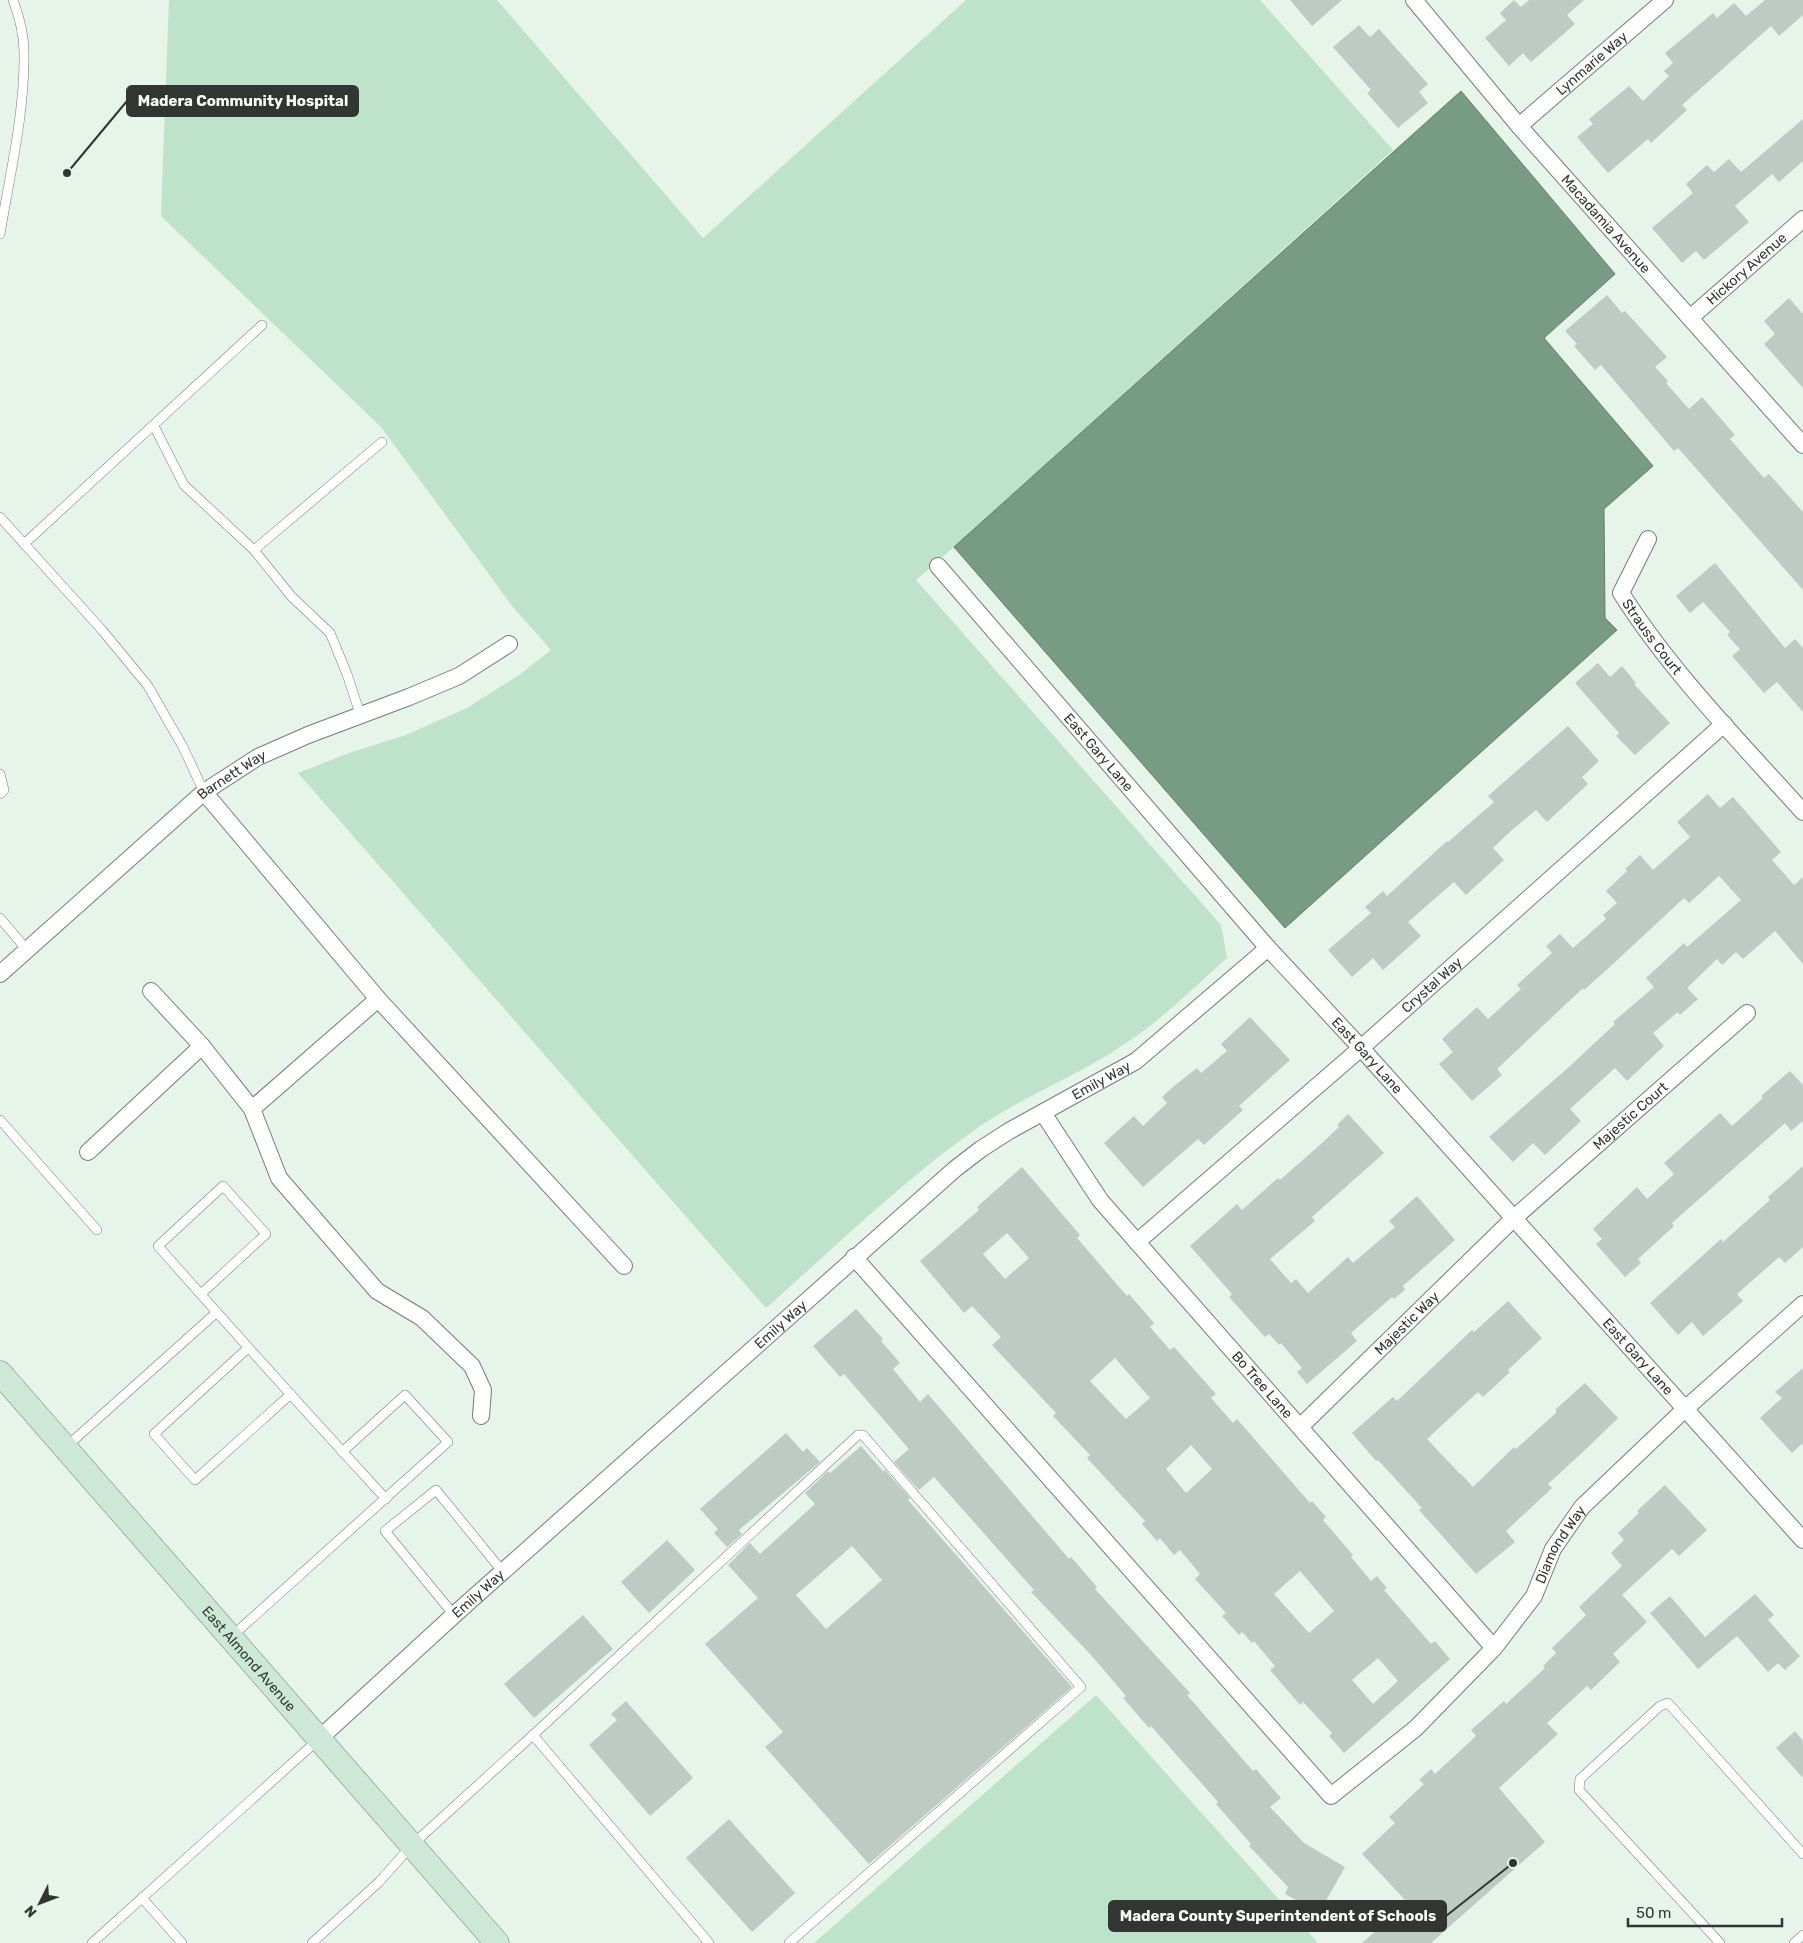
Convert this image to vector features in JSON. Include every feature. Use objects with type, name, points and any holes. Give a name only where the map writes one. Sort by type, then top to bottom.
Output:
[{"type":"main road","name":"East Almond Avenue","points":[[0,1373],[497,1943]]},
{"type":"street","name":"Macadamia Avenue","points":[[1414,0],[1519,126],[1803,445]]},
{"type":"street","name":"Lynmarie Way","points":[[1519,126],[1665,0]]},
{"type":"street","name":"Hickory Avenue","points":[[1690,318],[1803,219]]},
{"type":"street","name":"Strauss Court","points":[[1648,539],[1621,593],[1642,626],[1724,724]]},
{"type":"street","name":"East Gary Lane","points":[[938,566],[1268,948],[1361,1048],[1803,1540]]},
{"type":"street","name":"Barnett Way","points":[[0,974],[204,792],[258,757],[308,735],[361,717],[459,676],[509,644]]},
{"type":"street","points":[[1724,724],[1803,812]]},
{"type":"street","name":"Crystal Way","points":[[1137,1242],[1361,1048],[1724,724]]},
{"type":"street","points":[[204,792],[378,999],[624,1266]]},
{"type":"street","name":"Emily Way","points":[[320,1738],[454,1615],[854,1257],[981,1148],[1136,1061],[1268,948]]},
{"type":"street","points":[[151,991],[202,1046],[252,1109],[279,1178],[378,1291],[422,1318],[472,1366],[483,1390],[481,1416]]},
{"type":"street","points":[[252,1109],[378,999]]},
{"type":"street","name":"Majestic Court","points":[[1514,1218],[1747,1013]]},
{"type":"street","points":[[88,1152],[202,1046]]},
{"type":"street","name":"Bo Tree Lane","points":[[1043,1113],[1100,1200],[1494,1648]]},
{"type":"street","name":"Majestic Way","points":[[1300,1427],[1514,1218]]},
{"type":"street","name":"Diamond Way","points":[[854,1257],[1330,1796],[1416,1728],[1494,1648],[1534,1596],[1553,1549],[1582,1507],[1685,1409],[1803,1304]]},
{"type":"lane","points":[[0,234],[20,111],[25,51],[18,14],[13,0]]},
{"type":"lane","points":[[24,544],[262,325]]},
{"type":"lane","points":[[154,426],[184,485],[254,550],[291,596],[330,633],[347,674],[361,717]]},
{"type":"lane","points":[[254,550],[382,442]]},
{"type":"lane","points":[[0,517],[102,630],[148,686],[204,792]]},
{"type":"lane","points":[[0,774],[4,790],[0,794]]},
{"type":"lane","points":[[0,918],[27,950]]},
{"type":"lane","points":[[0,1120],[96,1230]]},
{"type":"lane","points":[[201,1294],[266,1234],[223,1186],[158,1246],[248,1348],[386,1499]]},
{"type":"lane","points":[[65,1448],[216,1312]]},
{"type":"lane","points":[[248,1348],[154,1434],[195,1480],[291,1394]]},
{"type":"lane","points":[[231,1637],[448,1442],[405,1395],[342,1452]]},
{"type":"lane","points":[[312,1943],[379,1882],[412,1845],[533,1736],[858,1435],[863,1435],[1080,1687],[789,1943]]},
{"type":"lane","points":[[454,1615],[385,1531],[436,1490],[503,1572]]},
{"type":"lane","points":[[1720,1943],[1579,1790],[1580,1779],[1660,1706],[1668,1703],[1803,1854]]},
{"type":"lane","points":[[533,1736],[709,1943]]},
{"type":"lane","points":[[92,1943],[320,1738]]},
{"type":"lane","points":[[142,1898],[182,1943]]},
{"type":"lane","points":[[1794,1943],[1803,1935]]},
{"type":"shaded area","points":[[169,0],[497,0],[703,238],[966,0],[1260,0],[1393,150],[916,580],[1221,925],[1227,958],[1164,1015],[1137,1036],[1087,1067],[994,1117],[948,1149],[868,1216],[766,1308],[298,773],[352,752],[406,735],[467,708],[519,675],[551,650],[513,607],[381,427],[161,216]]},
{"type":"shaded area","points":[[1461,91],[1615,274],[1544,338],[1653,466],[1604,509],[1605,618],[1617,630],[1285,928],[954,547]]},
{"type":"shaded area","points":[[1096,1695],[1318,1943],[814,1943]]},
{"type":"building","points":[[1290,0],[1342,0],[1312,26]]},
{"type":"building","points":[[1514,0],[1521,7],[1529,0],[1584,0],[1567,15],[1575,24],[1531,62],[1523,53],[1509,66],[1485,38],[1506,20],[1500,13]]},
{"type":"building","points":[[1765,0],[1803,0],[1803,15],[1779,36],[1771,26],[1682,105],[1687,110],[1651,143],[1648,139],[1608,173],[1577,137],[1593,124],[1589,119],[1629,86],[1643,101],[1669,76],[1664,71],[1673,63],[1665,53],[1713,13],[1717,18],[1734,3],[1746,16]]},
{"type":"building","points":[[1359,25],[1370,37],[1379,29],[1428,84],[1419,92],[1428,103],[1398,128],[1367,93],[1371,90],[1333,47]]},
{"type":"building","points":[[1803,119],[1803,161],[1779,182],[1772,174],[1735,206],[1749,222],[1704,260],[1696,251],[1682,263],[1652,228],[1693,193],[1686,184],[1707,165],[1714,172],[1729,159],[1741,172]]},
{"type":"building","points":[[1607,295],[1622,313],[1625,311],[1667,357],[1655,367],[1668,381],[1666,383],[1689,409],[1702,397],[1735,435],[1730,439],[1764,478],[1769,474],[1803,512],[1803,590],[1678,448],[1674,451],[1601,365],[1595,370],[1574,346],[1577,344],[1565,331]]},
{"type":"building","points":[[1789,298],[1803,314],[1803,388],[1764,344],[1775,334],[1764,321]]},
{"type":"building","points":[[1715,563],[1785,648],[1795,639],[1803,648],[1803,712],[1777,682],[1764,693],[1732,656],[1740,649],[1727,635],[1730,632],[1703,602],[1690,613],[1676,596]]},
{"type":"building","points":[[1598,663],[1610,677],[1622,666],[1636,683],[1634,684],[1670,723],[1635,755],[1616,736],[1619,733],[1575,683]]},
{"type":"building","points":[[1568,726],[1599,761],[1582,777],[1588,784],[1547,822],[1536,810],[1512,830],[1493,848],[1504,860],[1466,895],[1454,882],[1408,922],[1421,936],[1383,970],[1373,958],[1352,977],[1328,950],[1371,913],[1365,907],[1383,891],[1387,896],[1447,841],[1494,802],[1488,796]]},
{"type":"building","points":[[1708,794],[1720,808],[1733,797],[1781,852],[1772,860],[1794,885],[1803,877],[1803,964],[1775,931],[1743,959],[1736,952],[1722,965],[1717,959],[1687,988],[1698,999],[1680,1015],[1678,1012],[1653,1033],[1664,1046],[1627,1081],[1615,1068],[1570,1109],[1581,1121],[1545,1155],[1533,1143],[1513,1162],[1489,1137],[1570,1066],[1615,1024],[1613,1022],[1654,987],[1646,978],[1684,943],[1687,947],[1741,900],[1719,876],[1689,903],[1684,898],[1584,990],[1583,988],[1497,1069],[1502,1075],[1472,1101],[1439,1064],[1453,1052],[1442,1039],[1477,1007],[1488,1019],[1521,989],[1517,985],[1552,953],[1546,946],[1560,934],[1573,948],[1606,919],[1603,915],[1617,903],[1606,891],[1627,871],[1625,869],[1640,855],[1653,870],[1690,837],[1677,822]]},
{"type":"building","points":[[1250,1017],[1290,1060],[1239,1106],[1243,1110],[1204,1145],[1198,1139],[1143,1187],[1104,1143],[1134,1116],[1143,1126],[1167,1103],[1162,1097],[1174,1086],[1197,1068],[1201,1073],[1227,1051],[1221,1044]]},
{"type":"building","points":[[1790,1071],[1803,1085],[1803,1121],[1791,1131],[1785,1123],[1672,1223],[1674,1226],[1638,1259],[1641,1263],[1625,1277],[1596,1244],[1602,1239],[1593,1229],[1637,1187],[1647,1199],[1674,1174],[1664,1163],[1720,1113],[1732,1126],[1763,1098],[1761,1096]]},
{"type":"building","points":[[1348,1114],[1384,1153],[1312,1217],[1315,1221],[1270,1259],[1291,1283],[1296,1279],[1308,1293],[1348,1257],[1353,1263],[1395,1227],[1389,1221],[1417,1196],[1455,1240],[1403,1286],[1405,1290],[1394,1299],[1392,1297],[1351,1333],[1357,1341],[1307,1384],[1297,1372],[1302,1368],[1281,1343],[1279,1345],[1269,1334],[1265,1337],[1229,1297],[1232,1294],[1190,1246],[1237,1204],[1242,1210],[1278,1178],[1280,1180],[1339,1127],[1337,1125]]},
{"type":"building","points":[[1803,1166],[1803,1247],[1785,1263],[1779,1257],[1737,1294],[1743,1301],[1703,1336],[1692,1322],[1678,1335],[1650,1303],[1721,1239],[1723,1242],[1770,1200],[1768,1197]]},
{"type":"building","points":[[1022,1167],[1080,1235],[1077,1238],[1127,1296],[1129,1294],[1154,1323],[1150,1327],[1170,1350],[1174,1347],[1216,1394],[1211,1398],[1233,1423],[1237,1419],[1310,1503],[1312,1501],[1326,1517],[1323,1520],[1353,1555],[1351,1557],[1371,1581],[1377,1576],[1387,1588],[1384,1590],[1431,1644],[1435,1641],[1450,1659],[1344,1753],[1329,1736],[1332,1733],[1303,1702],[1300,1705],[1270,1670],[1275,1666],[1254,1641],[1252,1643],[1242,1632],[1239,1635],[1222,1616],[1226,1613],[1195,1579],[1200,1574],[1180,1550],[1174,1555],[1160,1538],[1157,1541],[1142,1524],[1145,1521],[1087,1458],[1090,1455],[1053,1416],[1056,1413],[992,1345],[1001,1337],[972,1306],[964,1313],[920,1261],[979,1210],[977,1207]],"holes":[[[1007,1233],[1029,1258],[1005,1279],[983,1254]],[[1115,1358],[1150,1398],[1126,1419],[1090,1381]],[[1191,1445],[1212,1469],[1186,1493],[1166,1469]],[[1300,1571],[1334,1611],[1309,1633],[1274,1594]],[[1378,1658],[1398,1681],[1373,1704],[1352,1680]]]},
{"type":"building","points":[[1508,1301],[1542,1338],[1483,1397],[1478,1392],[1427,1439],[1473,1487],[1514,1447],[1516,1449],[1557,1412],[1555,1410],[1585,1383],[1618,1418],[1548,1484],[1552,1488],[1506,1531],[1515,1542],[1476,1574],[1419,1510],[1422,1508],[1378,1460],[1376,1461],[1352,1433],[1393,1397],[1397,1401],[1472,1330],[1474,1332]]},
{"type":"building","points":[[856,1309],[883,1339],[881,1341],[900,1363],[893,1369],[920,1402],[928,1394],[1069,1559],[1071,1557],[1097,1587],[1095,1589],[1190,1693],[1187,1695],[1253,1771],[1256,1769],[1281,1798],[1270,1807],[1304,1843],[1345,1867],[1319,1913],[1285,1894],[1288,1887],[1249,1846],[1251,1844],[1216,1804],[1218,1802],[1151,1726],[1149,1728],[1123,1698],[1126,1696],[1091,1655],[1031,1592],[1034,1590],[934,1477],[919,1490],[894,1462],[909,1449],[844,1374],[840,1377],[813,1346]]},
{"type":"building","points":[[1803,1368],[1803,1443],[1792,1453],[1760,1418],[1782,1398],[1775,1392]]},
{"type":"building","points":[[786,1433],[803,1452],[807,1448],[820,1462],[739,1530],[742,1534],[727,1547],[714,1533],[718,1529],[700,1509]]},
{"type":"building","points":[[861,1446],[910,1498],[908,1500],[1072,1687],[869,1864],[765,1747],[783,1732],[705,1644],[758,1598],[728,1565],[750,1543],[760,1554],[815,1504],[805,1493],[828,1471],[830,1473]],"holes":[[[852,1546],[882,1580],[826,1629],[796,1595]]]},
{"type":"building","points":[[1665,1485],[1707,1530],[1679,1556],[1672,1549],[1622,1595],[1647,1622],[1613,1654],[1620,1662],[1591,1690],[1587,1686],[1547,1723],[1558,1734],[1499,1788],[1545,1842],[1431,1943],[1362,1943],[1408,1903],[1362,1854],[1395,1823],[1389,1817],[1424,1784],[1419,1780],[1431,1769],[1435,1774],[1476,1736],[1471,1730],[1504,1701],[1506,1704],[1545,1668],[1543,1666],[1556,1653],[1552,1648],[1586,1615],[1579,1607],[1622,1566],[1611,1553],[1624,1540],[1618,1533],[1639,1513],[1637,1511]]},
{"type":"building","points":[[667,1540],[695,1570],[649,1613],[621,1582]]},
{"type":"building","points":[[1755,1594],[1774,1615],[1768,1620],[1800,1656],[1785,1670],[1778,1663],[1768,1672],[1737,1636],[1698,1669],[1650,1613],[1670,1596],[1705,1637]]},
{"type":"building","points":[[583,1615],[613,1649],[534,1718],[504,1684]]},
{"type":"building","points":[[626,1701],[693,1778],[650,1816],[589,1745],[617,1720],[611,1714]]},
{"type":"building","points":[[1795,1731],[1803,1741],[1803,1778],[1776,1748]]},
{"type":"building","points":[[729,1819],[795,1893],[752,1932],[686,1858]]},
{"type":"place","name":"Madera Community Hospital","points":[[67,173]]},
{"type":"place","name":"Madera County Superintendent of Schools","points":[[1513,1863]]}]
